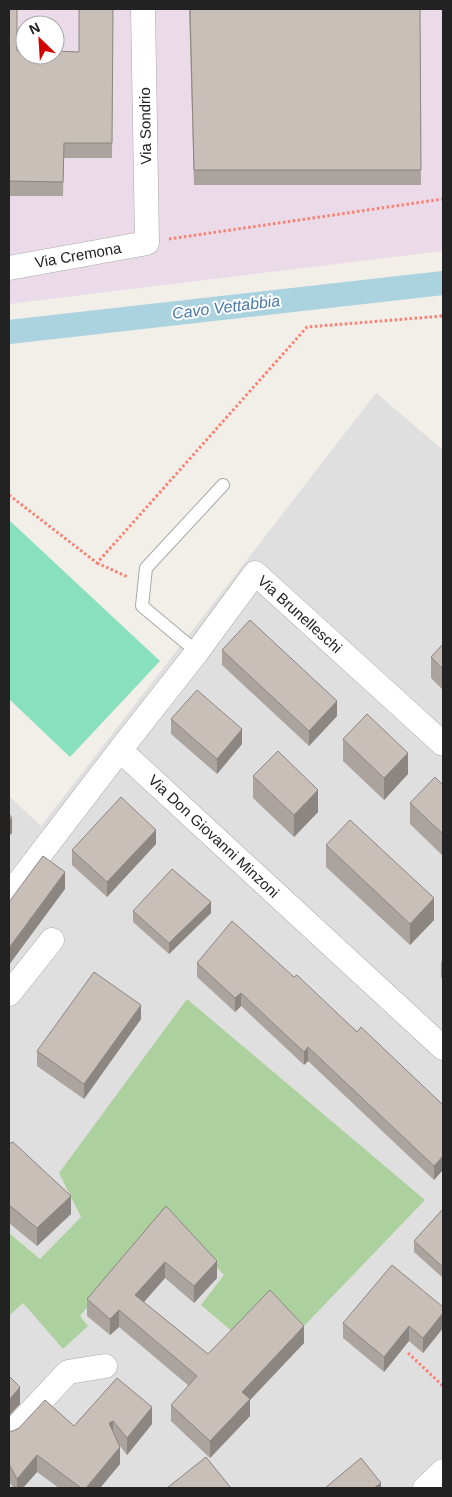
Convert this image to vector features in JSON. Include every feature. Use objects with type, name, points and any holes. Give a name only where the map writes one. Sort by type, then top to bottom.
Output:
[{"type":"street","name":"Via Sondrio","points":[[143,9],[147,242]]},
{"type":"street","name":"Via Cremona","points":[[9,268],[147,242]]},
{"type":"street","name":"Via Brunelleschi","points":[[120,750],[256,573],[443,744]]},
{"type":"street","points":[[9,895],[120,750]]},
{"type":"street","name":"Via Don Giovanni Minzoni","points":[[120,750],[443,1048]]},
{"type":"street","points":[[9,994],[52,940]]},
{"type":"street","points":[[9,1435],[68,1372],[105,1366]]},
{"type":"street","points":[[425,1488],[443,1471]]},
{"type":"lane","points":[[197,652],[142,606],[146,568],[224,485]]},
{"type":"path","points":[[147,242],[443,199]]},
{"type":"path","points":[[97,563],[307,328],[443,316]]},
{"type":"path","points":[[9,495],[97,563],[145,584]]},
{"type":"path","points":[[408,1353],[443,1386]]},
{"type":"shaded area","points":[[9,9],[443,9],[443,251],[9,304]]},
{"type":"shaded area","points":[[376,393],[443,450],[443,1488],[9,1488],[9,796],[41,826]]},
{"type":"green space","points":[[9,520],[160,661],[70,757],[9,699]]},
{"type":"green space","points":[[187,999],[425,1200],[304,1326],[235,1334],[201,1305],[224,1275],[166,1213],[80,1316],[88,1326],[63,1349],[23,1303],[9,1316],[9,1233],[40,1259],[81,1217],[59,1173]]},
{"type":"building","points":[[9,9],[17,9],[17,15],[15,15],[15,65],[65,65],[65,51],[79,52],[79,9],[113,9],[112,143],[64,143],[63,182],[9,181]]},
{"type":"building","points":[[190,9],[420,9],[421,170],[194,170]]},
{"type":"building","points":[[250,620],[337,701],[309,731],[222,650]]},
{"type":"building","points":[[443,644],[443,669],[431,657]]},
{"type":"building","points":[[197,690],[242,729],[217,759],[171,719]]},
{"type":"building","points":[[367,714],[408,753],[384,778],[343,739]]},
{"type":"building","points":[[278,751],[318,790],[294,815],[253,776]]},
{"type":"building","points":[[435,777],[443,785],[443,834],[410,803]]},
{"type":"building","points":[[121,797],[156,830],[107,882],[72,850]]},
{"type":"building","points":[[350,820],[434,898],[410,924],[326,845]]},
{"type":"building","points":[[43,856],[65,872],[9,948],[9,902]]},
{"type":"building","points":[[172,869],[211,902],[169,943],[133,911]]},
{"type":"building","points":[[232,921],[294,977],[297,975],[357,1032],[361,1027],[443,1105],[443,1156],[434,1166],[308,1047],[304,1052],[241,993],[235,998],[197,963]]},
{"type":"building","points":[[94,972],[141,1005],[84,1084],[37,1051]]},
{"type":"building","points":[[13,1142],[71,1196],[37,1228],[9,1205],[9,1144]]},
{"type":"building","points":[[166,1206],[217,1261],[194,1286],[165,1262],[135,1295],[208,1354],[270,1290],[304,1326],[242,1392],[250,1399],[210,1441],[171,1405],[197,1376],[119,1310],[110,1319],[87,1299]]},
{"type":"building","points":[[443,1209],[443,1267],[414,1241]]},
{"type":"building","points":[[392,1265],[443,1307],[443,1313],[423,1338],[409,1326],[384,1357],[343,1323]]},
{"type":"building","points":[[9,1376],[20,1387],[9,1400]]},
{"type":"building","points":[[117,1378],[152,1407],[127,1438],[113,1421],[109,1423],[120,1447],[86,1488],[81,1488],[37,1455],[17,1479],[9,1464],[9,1431],[19,1428],[45,1400],[74,1426]]},
{"type":"building","points":[[206,1457],[231,1488],[167,1488]]},
{"type":"building","points":[[361,1458],[381,1483],[374,1488],[325,1488]]},
{"type":"waterway","name":"Cavo Vettabbia","points":[[9,332],[443,283]]}]
